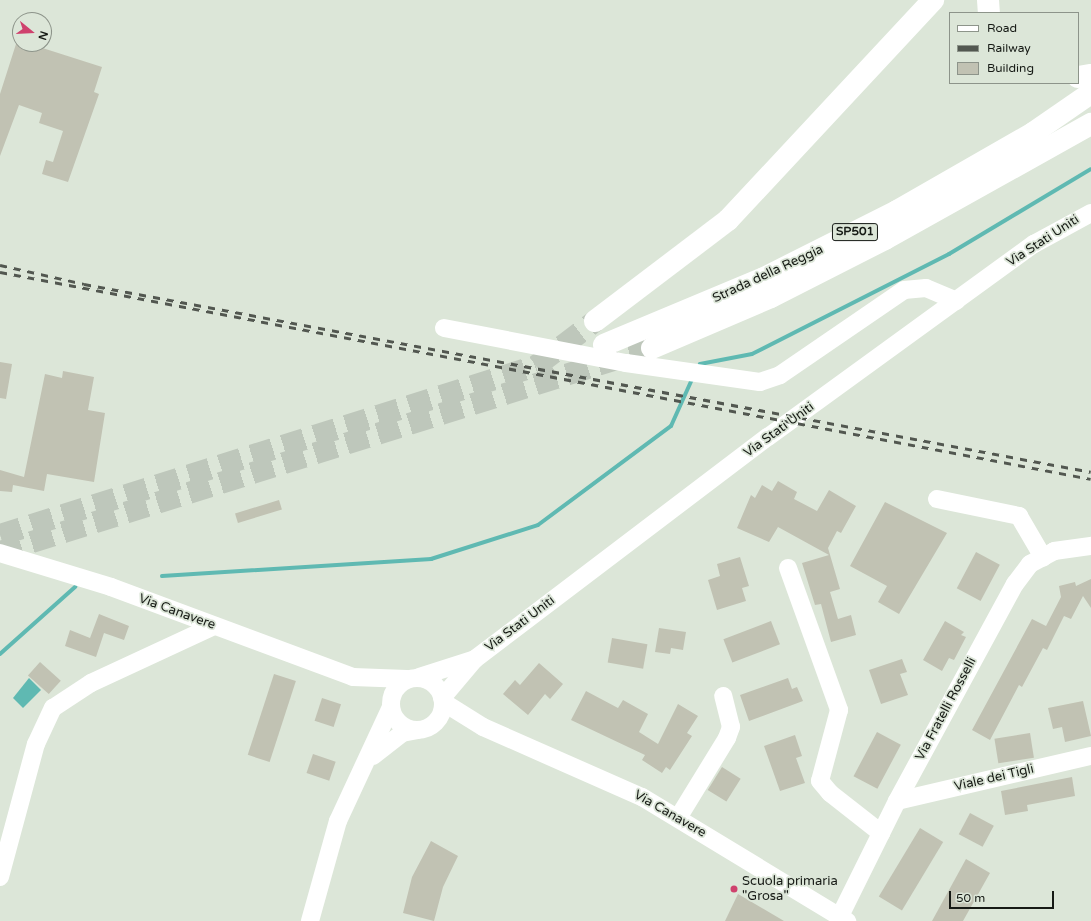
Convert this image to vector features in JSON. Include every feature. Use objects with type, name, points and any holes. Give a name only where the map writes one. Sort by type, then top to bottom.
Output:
[{"type":"highway","points":[[595,321],[728,220],[933,0]]},
{"type":"highway","points":[[988,0],[989,12]]},
{"type":"highway","points":[[1079,77],[1091,75]]},
{"type":"highway","name":"Strada della Reggia","points":[[604,345],[764,278],[897,211],[1033,133],[1091,93]]},
{"type":"highway","name":"SP501","points":[[652,348],[778,293],[984,185],[1091,108]]},
{"type":"highway","points":[[984,185],[1091,124]]},
{"type":"street","name":"Via Stati Uniti","points":[[443,700],[475,658],[768,437],[1034,244],[1091,213]]},
{"type":"street","points":[[444,328],[702,375],[760,382],[780,375],[904,290],[926,288],[956,302]]},
{"type":"street","points":[[937,499],[1020,516],[1043,557]]},
{"type":"street","name":"Via Fratelli Rosselli","points":[[844,919],[881,832],[1015,584],[1030,564],[1054,551],[1091,546]]},
{"type":"street","name":"Via Canavere","points":[[0,553],[214,626],[353,677],[391,705]]},
{"type":"street","points":[[788,568],[839,710],[840,718],[820,781],[830,793],[881,832]]},
{"type":"street","points":[[0,878],[36,744],[53,708],[91,683],[214,626]]},
{"type":"street","name":"Via Stati Uniti","points":[[413,678],[475,658]]},
{"type":"street","name":"Via Canavere","points":[[353,677],[413,678]]},
{"type":"street","points":[[310,921],[338,821],[391,705],[394,690],[413,678],[434,684],[443,700],[434,724],[402,733],[387,744],[363,767]]},
{"type":"street","points":[[678,818],[727,738],[731,728],[723,696]]},
{"type":"street","name":"Via Canavere","points":[[443,700],[483,727],[607,779],[678,818],[844,919]]},
{"type":"street","points":[[391,705],[397,721],[417,730]]},
{"type":"street","name":"Via Canavere","points":[[434,724],[483,727]]},
{"type":"street","name":"Viale dei Tigli","points":[[897,801],[1091,756]]},
{"type":"water","points":[[29,678],[41,690],[23,708],[13,698]]},
{"type":"building","points":[[52,51],[102,67],[94,92],[99,94],[68,182],[42,174],[46,160],[53,162],[63,131],[39,123],[42,113],[19,105],[0,156],[0,94],[13,52]]},
{"type":"building","points":[[0,362],[12,364],[6,399],[0,398]]},
{"type":"building","points":[[63,371],[94,377],[88,410],[105,413],[94,482],[47,474],[44,491],[13,485],[12,492],[0,491],[0,470],[24,477],[45,374],[62,378]]},
{"type":"building","points":[[778,481],[797,492],[794,499],[817,511],[829,490],[856,506],[841,533],[837,531],[828,548],[840,589],[830,592],[838,619],[851,615],[856,635],[831,642],[821,604],[815,605],[802,563],[829,555],[778,527],[769,542],[737,528],[751,495],[755,498],[762,485],[772,491]]},
{"type":"building","points":[[279,500],[282,510],[238,523],[235,513]]},
{"type":"building","points":[[885,502],[947,533],[899,614],[878,602],[887,586],[850,566]]},
{"type":"building","points":[[976,552],[1000,565],[981,601],[957,588]]},
{"type":"building","points":[[740,557],[749,586],[742,588],[746,601],[717,610],[708,580],[720,576],[717,564]]},
{"type":"building","points":[[1091,579],[1091,608],[1083,596],[1071,619],[1064,616],[1047,650],[1043,648],[1022,687],[1019,685],[990,740],[972,730],[1032,619],[1046,626],[1061,597],[1059,586],[1075,582],[1076,586]]},
{"type":"building","points":[[99,614],[129,626],[124,640],[104,633],[96,657],[65,646],[70,630],[90,638]]},
{"type":"building","points":[[771,621],[780,644],[732,663],[723,639]]},
{"type":"building","points":[[945,621],[964,632],[961,635],[966,637],[954,660],[949,658],[942,671],[923,660]]},
{"type":"building","points":[[659,628],[686,632],[683,650],[671,648],[670,654],[655,652]]},
{"type":"building","points":[[612,638],[647,644],[643,669],[608,663]]},
{"type":"building","points":[[902,659],[907,672],[900,674],[908,695],[881,704],[869,670]]},
{"type":"building","points":[[40,662],[61,681],[49,694],[28,675]]},
{"type":"building","points":[[539,663],[563,684],[550,699],[545,694],[528,715],[503,694],[515,680],[520,685]]},
{"type":"building","points":[[274,674],[296,681],[270,762],[248,755]]},
{"type":"building","points":[[788,678],[792,689],[797,687],[803,701],[749,721],[740,695]]},
{"type":"building","points":[[586,691],[618,708],[623,700],[648,714],[639,732],[658,744],[678,704],[698,716],[687,733],[692,736],[670,770],[666,767],[662,773],[642,760],[645,755],[571,720]]},
{"type":"building","points":[[322,698],[341,704],[334,727],[315,721]]},
{"type":"building","points":[[1083,701],[1091,736],[1065,742],[1062,727],[1053,729],[1048,708]]},
{"type":"building","points":[[877,732],[901,745],[877,789],[854,776]]},
{"type":"building","points":[[1030,733],[1034,758],[998,763],[994,739]]},
{"type":"building","points":[[795,735],[802,756],[796,758],[805,783],[780,791],[764,746]]},
{"type":"building","points":[[313,754],[336,762],[329,781],[306,773]]},
{"type":"building","points":[[722,767],[741,779],[726,802],[708,790]]},
{"type":"building","points":[[1072,777],[1075,796],[1027,805],[1028,811],[1005,815],[1001,791]]},
{"type":"building","points":[[970,813],[994,826],[983,847],[959,834]]},
{"type":"building","points":[[920,828],[943,842],[902,910],[879,897]]},
{"type":"building","points":[[431,841],[458,856],[443,887],[434,921],[403,913],[412,877]]},
{"type":"building","points":[[966,859],[990,873],[963,921],[932,921]]},
{"type":"building","points":[[738,894],[784,921],[725,921]]},
{"type":"waterway","points":[[698,368],[700,364],[752,354],[949,254],[1091,169]]},
{"type":"waterway","points":[[162,576],[431,559],[538,525],[671,426],[693,377]]},
{"type":"waterway","points":[[0,654],[75,587]]},
{"type":"tunnel","points":[[0,535],[536,366],[595,321]]},
{"type":"tunnel","points":[[0,552],[652,348]]},
{"type":"railway","points":[[0,265],[84,284],[1091,472]]},
{"type":"railway","points":[[0,272],[1091,479]]},
{"type":"place","name":"Scuola primaria \"Grosa\"","points":[[734,889]]}]
